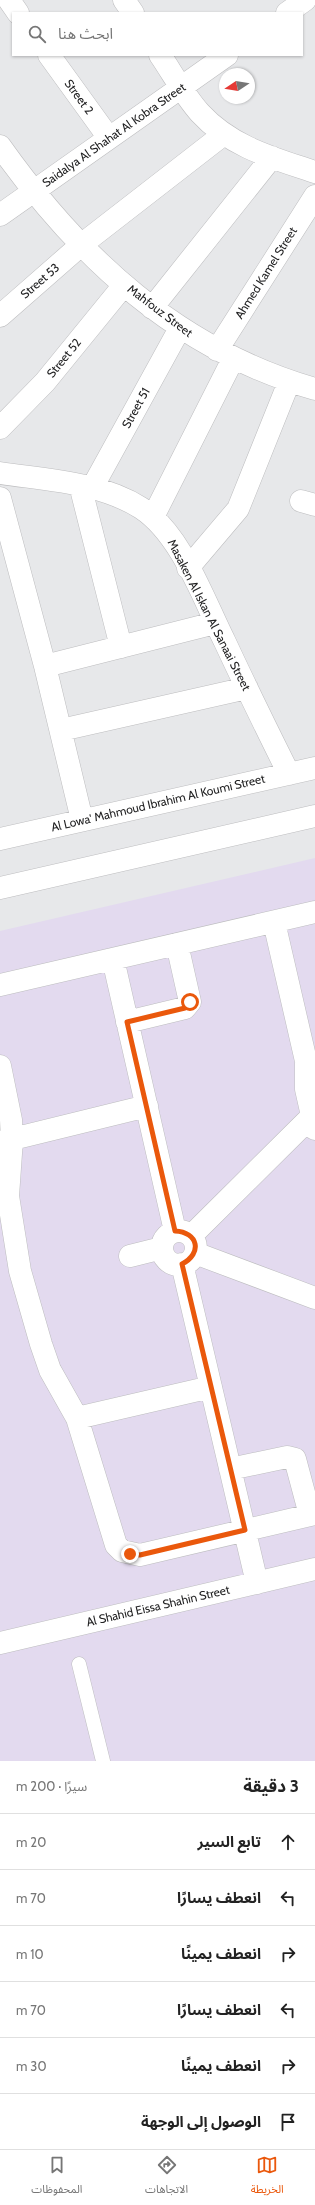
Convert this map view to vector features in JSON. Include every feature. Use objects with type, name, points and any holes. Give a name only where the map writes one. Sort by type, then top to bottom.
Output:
[{"type":"street","points":[[9,0],[17,12]]},
{"type":"street","points":[[124,0],[132,12]]},
{"type":"street","points":[[288,12],[305,0]]},
{"type":"street","name":"Street 2","points":[[50,56],[109,138]]},
{"type":"street","points":[[161,56],[200,113],[224,134],[239,144],[315,172]]},
{"type":"street","name":"Saidalya Al Shahat Al Kobra Street","points":[[0,215],[226,56]]},
{"type":"street","name":"Street 53","points":[[0,316],[80,245],[224,134]]},
{"type":"street","name":"Mahfouz Street","points":[[0,146],[32,192],[80,245],[152,308],[180,328],[225,355],[289,382],[315,389]]},
{"type":"street","points":[[152,308],[272,157]]},
{"type":"street","name":"Ahmed Kamel Street","points":[[153,518],[225,355],[315,196]]},
{"type":"street","name":"Street 52","points":[[0,428],[39,388],[124,285]]},
{"type":"street","name":"Street 51","points":[[86,487],[180,328]]},
{"type":"street","points":[[188,568],[238,509],[289,382]]},
{"type":"street","name":"Masaken Al Iskan Al Sanaai Street","points":[[0,474],[86,487],[127,501],[153,518],[167,532],[188,568],[289,774]]},
{"type":"street","points":[[86,487],[121,647]]},
{"type":"street","points":[[0,498],[46,666],[82,820]]},
{"type":"street","points":[[46,666],[215,623]]},
{"type":"street","points":[[61,730],[247,688]]},
{"type":"street","name":"Al Lowa' Mahmoud Ibrahim Al Koumi Street","points":[[0,839],[315,768]]},
{"type":"street","points":[[0,888],[315,816]]},
{"type":"street","points":[[0,985],[315,912]]},
{"type":"street","points":[[130,1256],[162,1248],[164,1256],[175,1264],[186,1246],[314,1123],[306,1089],[311,1060],[274,922]]},
{"type":"street","points":[[127,1022],[189,1006],[190,1002],[177,944]]},
{"type":"street","points":[[113,959],[147,1106],[186,1246],[211,1386],[257,1583]]},
{"type":"street","points":[[0,1066],[11,1120],[6,1140],[4,1197],[20,1271],[50,1370],[77,1418],[93,1465],[113,1536],[122,1551],[140,1555],[312,1515],[295,1459],[287,1457],[230,1469]]},
{"type":"street","points":[[6,1140],[147,1106]]},
{"type":"street","points":[[186,1246],[315,1298]]},
{"type":"street","points":[[77,1418],[211,1386]]},
{"type":"street","name":"Al Shahid Eissa Shahin Street","points":[[0,1643],[315,1569]]},
{"type":"lane","points":[[79,1664],[103,1761]]},
{"type":"shaded area","points":[[315,858],[315,1761],[0,1761],[0,931]]},
{"type":"route","points":[[130,1554],[140,1555],[245,1530],[182,1264],[190,1260],[195,1252],[195,1244],[191,1236],[184,1232],[175,1231],[127,1022],[185,1008],[189,1006],[190,1002]]}]
